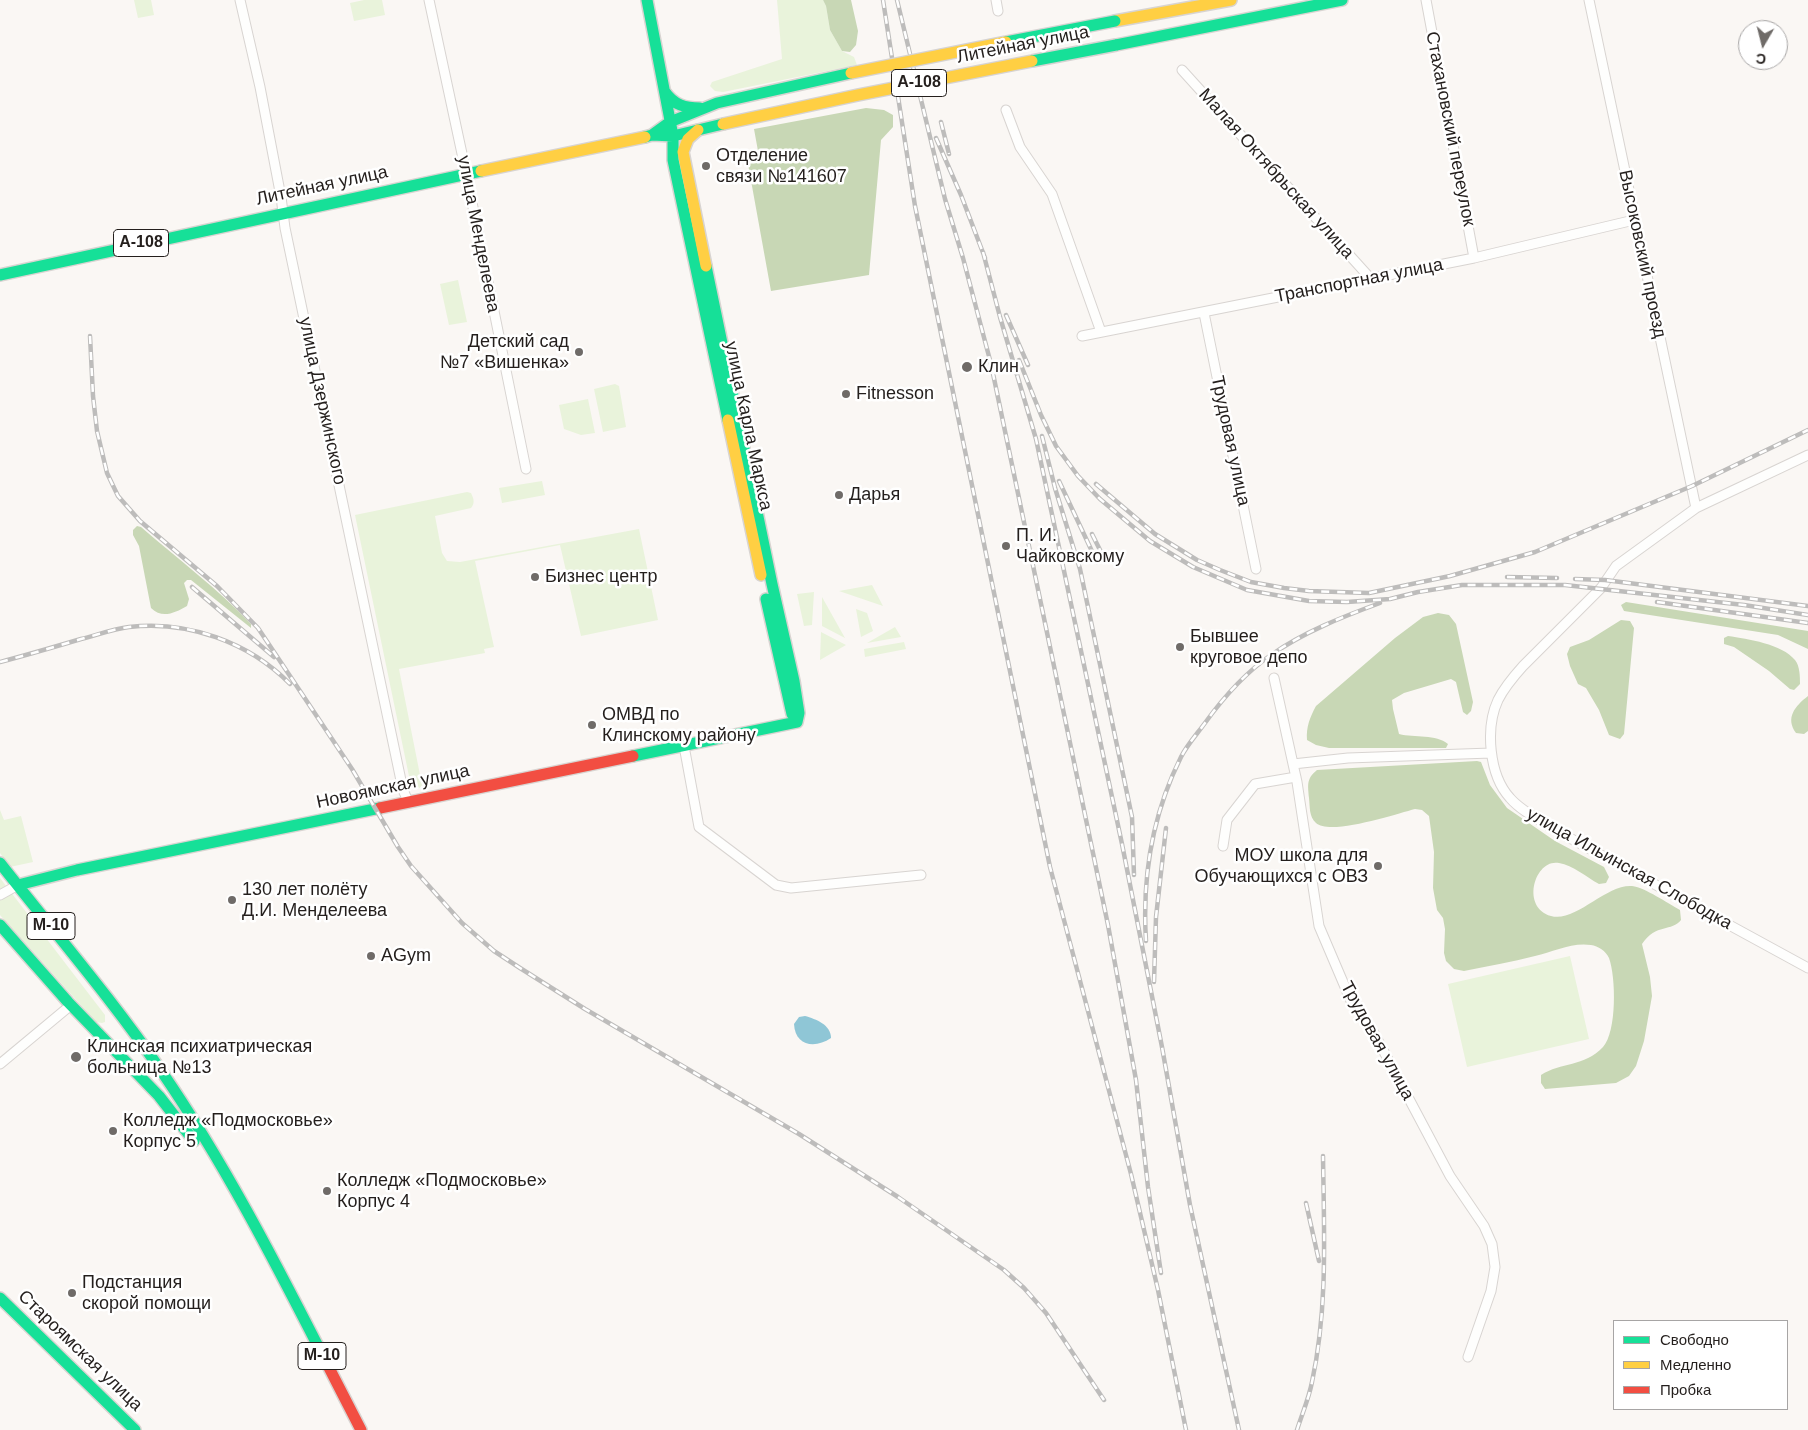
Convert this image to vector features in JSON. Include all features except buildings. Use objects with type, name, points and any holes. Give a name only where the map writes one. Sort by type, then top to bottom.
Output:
[{"type":"main road","name":"улица Карла Маркса","points":[[647,0],[673,136],[672,152],[791,712],[797,721]]},
{"type":"main road","name":"Литейная улица","points":[[652,135],[670,122],[717,103],[851,73],[1231,0]]},
{"type":"main road","name":"Литейная улица","points":[[0,275],[106,250],[466,173],[652,135],[673,136],[858,95],[1342,0]]},
{"type":"main road","name":"А-108","points":[[665,92],[674,103],[681,106],[703,108]]},
{"type":"main road","points":[[683,152],[684,143],[689,136],[698,130]]},
{"type":"main road","name":"улица Карла Маркса","points":[[673,136],[683,152],[772,584],[794,681],[799,713],[797,721]]},
{"type":"main road","name":"Новоямская улица","points":[[18,885],[77,870],[684,746],[797,721]]},
{"type":"main road","name":"М-10","points":[[0,863],[118,1010],[163,1073],[219,1162],[252,1220],[361,1430]]},
{"type":"main road","name":"М-10","points":[[0,925],[71,1005],[155,1091],[183,1125],[210,1166],[350,1430]]},
{"type":"main road","points":[[94,1029],[114,1037],[119,1036],[122,1026],[118,1010]]},
{"type":"main road","name":"Староямская улица","points":[[0,1298],[136,1430]]},
{"type":"street","name":"улица Дзержинского","points":[[240,0],[260,87],[281,197],[282,213],[408,802]]},
{"type":"street","name":"улица Менделеева","points":[[430,0],[526,469]]},
{"type":"street","points":[[996,0],[998,11]]},
{"type":"street","name":"Стахановский переулок","points":[[1426,0],[1474,258]]},
{"type":"street","name":"Высоковский проезд","points":[[1588,0],[1696,508]]},
{"type":"street","name":"Малая Октябрьская улица","points":[[1182,70],[1370,279]]},
{"type":"street","points":[[1006,110],[1020,147],[1052,194],[1101,332]]},
{"type":"street","name":"Транспортная улица","points":[[1082,336],[1474,258],[1634,220]]},
{"type":"street","name":"Трудовая улица","points":[[1204,313],[1256,569]]},
{"type":"street","name":"улица Ильинская Слободка","points":[[1808,455],[1696,508],[1616,566],[1601,588],[1523,666],[1499,699],[1493,713],[1491,730],[1491,752],[1496,771],[1504,791],[1521,808],[1557,831],[1808,968]]},
{"type":"street","name":"Трудовая улица","points":[[1274,678],[1296,777],[1319,926],[1351,1001],[1374,1033],[1450,1176],[1484,1226],[1492,1244],[1495,1267],[1491,1291],[1468,1357]]},
{"type":"street","points":[[684,746],[699,827],[776,885],[790,888],[921,875]]},
{"type":"street","points":[[1293,764],[1348,758],[1491,752]]},
{"type":"street","points":[[1222,846],[1227,820],[1255,784],[1296,777]]},
{"type":"street","name":"Новоямская улица","points":[[0,896],[18,885]]},
{"type":"street","points":[[0,1064],[71,1005]]},
{"type":"green space","points":[[134,0],[151,0],[154,15],[138,18]]},
{"type":"green space","points":[[364,0],[382,0],[385,15],[354,21],[350,3]]},
{"type":"green space","points":[[777,0],[823,0],[826,6],[830,30],[842,51],[854,57],[857,65],[723,92],[715,91],[710,86],[712,82],[782,59]]},
{"type":"green space","points":[[823,0],[851,0],[858,31],[856,45],[850,52],[842,51],[830,30],[826,6]]},
{"type":"green space","points":[[866,108],[884,110],[893,115],[893,127],[881,140],[869,275],[771,291],[748,164],[760,162],[754,129]]},
{"type":"green space","points":[[458,280],[467,322],[449,325],[440,284]]},
{"type":"green space","points":[[615,384],[619,386],[626,427],[603,432],[594,389]]},
{"type":"green space","points":[[588,399],[595,433],[581,435],[564,429],[559,405]]},
{"type":"green space","points":[[542,481],[545,495],[502,503],[499,488]]},
{"type":"green space","points":[[467,492],[471,493],[473,499],[471,508],[435,516],[442,553],[447,561],[460,562],[639,529],[658,620],[581,636],[560,545],[475,561],[494,647],[484,649],[485,653],[399,669],[422,785],[420,788],[414,786],[410,781],[355,515]]},
{"type":"green space","points":[[137,526],[141,527],[211,586],[251,624],[251,628],[191,580],[187,580],[184,583],[189,599],[187,606],[169,614],[160,613],[151,608],[139,546],[133,535],[133,530]]},
{"type":"green space","points":[[872,585],[883,606],[839,591]]},
{"type":"green space","points":[[814,592],[812,625],[804,626],[797,594]]},
{"type":"green space","points":[[822,597],[845,638],[822,626]]},
{"type":"green space","points":[[1626,602],[1808,631],[1808,649],[1778,635],[1624,611],[1621,605]]},
{"type":"green space","points":[[856,609],[867,613],[873,631],[861,637]]},
{"type":"green space","points":[[1438,613],[1449,615],[1456,624],[1473,702],[1471,711],[1467,715],[1463,712],[1456,682],[1451,679],[1404,693],[1392,700],[1399,734],[1438,739],[1448,744],[1446,748],[1329,748],[1316,745],[1307,740],[1309,722],[1316,706],[1395,638],[1423,617]]},
{"type":"green space","points":[[1621,620],[1630,621],[1634,628],[1624,734],[1620,739],[1609,735],[1599,710],[1586,688],[1578,684],[1567,654],[1570,647],[1589,640]]},
{"type":"green space","points":[[895,627],[901,637],[867,643]]},
{"type":"green space","points":[[821,632],[846,645],[820,660]]},
{"type":"green space","points":[[1728,636],[1764,643],[1789,654],[1798,665],[1800,684],[1794,690],[1790,689],[1769,671],[1734,647],[1724,644],[1724,638]]},
{"type":"green space","points":[[904,642],[906,649],[865,657],[864,649]]},
{"type":"green space","points":[[1808,696],[1808,731],[1804,734],[1796,733],[1791,722],[1793,713]]},
{"type":"green space","points":[[1481,762],[1490,785],[1507,808],[1555,841],[1604,867],[1609,877],[1606,883],[1599,884],[1569,866],[1550,863],[1543,868],[1534,884],[1536,903],[1541,911],[1551,916],[1560,917],[1580,909],[1612,891],[1632,886],[1650,893],[1680,910],[1681,920],[1677,924],[1658,930],[1647,937],[1642,944],[1650,977],[1652,996],[1644,1041],[1636,1066],[1629,1076],[1616,1083],[1545,1089],[1541,1083],[1541,1075],[1588,1058],[1603,1047],[1608,1040],[1613,1017],[1614,991],[1609,958],[1604,951],[1584,944],[1464,971],[1454,969],[1446,961],[1444,953],[1445,929],[1443,918],[1437,910],[1433,888],[1434,852],[1429,816],[1422,810],[1415,809],[1364,823],[1335,827],[1316,823],[1311,815],[1308,782],[1317,770]]},
{"type":"green space","points":[[0,810],[4,820],[21,816],[33,862],[10,867],[0,853]]},
{"type":"green space","points":[[0,878],[105,1015],[105,1022],[96,1022],[0,915]]},
{"type":"green space","points":[[1570,956],[1589,1039],[1467,1067],[1448,984]]},
{"type":"water","points":[[805,1016],[826,1026],[831,1038],[819,1044],[802,1041],[795,1031],[794,1024],[799,1017]]},
{"type":"railway","points":[[883,0],[915,206],[1050,867],[1131,1174],[1158,1290],[1186,1430]]},
{"type":"railway","points":[[897,0],[945,199],[991,364],[1108,925],[1136,1080],[1148,1187],[1161,1273]]},
{"type":"railway","points":[[941,122],[949,154]]},
{"type":"railway","points":[[936,138],[961,195],[985,258]]},
{"type":"railway","points":[[983,252],[1036,439],[1122,844],[1162,1047],[1190,1205],[1239,1430]]},
{"type":"railway","points":[[1006,315],[1028,365]]},
{"type":"railway","points":[[90,336],[97,431],[107,473],[118,496],[140,521],[217,586],[258,628],[352,769],[411,866],[462,923],[494,951],[520,968],[585,1009],[799,1134],[898,1197],[1004,1270],[1024,1288],[1046,1313],[1104,1400]]},
{"type":"railway","points":[[1019,360],[1041,415],[1056,446],[1078,476],[1100,499],[1150,541],[1193,567],[1247,590],[1309,601],[1347,602],[1390,599],[1418,592],[1462,585],[1565,585],[1744,605],[1808,615]]},
{"type":"railway","points":[[1096,484],[1155,534],[1197,560],[1220,570],[1251,582],[1284,588],[1309,591],[1369,593],[1450,576],[1535,552],[1692,486],[1808,430]]},
{"type":"railway","points":[[1042,436],[1055,488],[1080,569],[1132,817],[1134,875]]},
{"type":"railway","points":[[1059,481],[1097,562]]},
{"type":"railway","points":[[1092,534],[1104,558]]},
{"type":"railway","points":[[1507,577],[1557,578]]},
{"type":"railway","points":[[1575,579],[1605,580],[1808,606]]},
{"type":"railway","points":[[192,587],[274,657]]},
{"type":"railway","points":[[1657,602],[1808,623]]},
{"type":"railway","points":[[1146,941],[1146,893],[1151,847],[1156,824],[1171,779],[1189,744],[1235,686],[1271,655],[1310,632],[1380,603]]},
{"type":"railway","points":[[0,662],[123,628],[173,627],[216,637],[236,646],[256,656],[290,684]]},
{"type":"railway","points":[[1154,982],[1156,917],[1166,828]]},
{"type":"railway","points":[[1297,1430],[1311,1388],[1321,1326],[1324,1270],[1323,1156]]},
{"type":"railway","points":[[1306,1203],[1319,1261]]},
{"type":"traffic: fast","points":[[647,0],[673,136],[673,160],[728,420]]},
{"type":"traffic: fast","points":[[1116,45],[1342,0]]},
{"type":"traffic: fast","points":[[1006,42],[1115,21]]},
{"type":"traffic: fast","points":[[1032,61],[1116,45]]},
{"type":"traffic: fast","points":[[652,135],[670,122],[717,103],[851,73]]},
{"type":"traffic: fast","points":[[665,92],[680,105],[700,108]]},
{"type":"traffic: fast","points":[[645,137],[652,135],[673,136],[723,124]]},
{"type":"traffic: fast","points":[[0,275],[481,171]]},
{"type":"traffic: fast","points":[[633,756],[797,722],[799,713],[794,681],[706,266]]},
{"type":"traffic: fast","points":[[766,599],[792,714]]},
{"type":"traffic: fast","points":[[18,885],[77,870],[380,808]]},
{"type":"traffic: fast","points":[[0,863],[123,1018],[162,1072],[227,1175],[322,1354]]},
{"type":"traffic: fast","points":[[0,925],[68,1002],[159,1096],[194,1141]]},
{"type":"traffic: fast","points":[[0,1298],[135,1430]]},
{"type":"traffic: slow","points":[[1115,21],[1231,0]]},
{"type":"traffic: slow","points":[[851,73],[1006,42]]},
{"type":"traffic: slow","points":[[723,124],[1032,61]]},
{"type":"traffic: slow","points":[[698,130],[688,139],[683,152],[706,266]]},
{"type":"traffic: slow","points":[[481,171],[645,137]]},
{"type":"traffic: slow","points":[[728,420],[761,575]]},
{"type":"traffic: jam","points":[[380,808],[633,756]]},
{"type":"traffic: jam","points":[[322,1354],[361,1430]]},
{"type":"place","name":"Отделение связи №141607","points":[[706,166]]},
{"type":"place","name":"Детский сад №7 «Вишенка»","points":[[579,352]]},
{"type":"place","name":"Клин","points":[[967,367]]},
{"type":"place","name":"Fitnesson","points":[[846,394]]},
{"type":"place","name":"Дарья","points":[[839,495]]},
{"type":"place","name":"П. И. Чайковскому","points":[[1006,546]]},
{"type":"place","name":"Бизнес центр","points":[[535,577]]},
{"type":"place","name":"Бывшее круговое депо","points":[[1180,647]]},
{"type":"place","name":"ОМВД по Клинскому району","points":[[592,725]]},
{"type":"place","name":"МОУ школа для Обучающихся с ОВЗ","points":[[1378,866]]},
{"type":"place","name":"130 лет полёту Д.И. Менделеева","points":[[232,900]]},
{"type":"place","name":"AGym","points":[[371,956]]},
{"type":"place","name":"Клинская психиатрическая больница №13","points":[[76,1057]]},
{"type":"place","name":"Колледж «Подмосковье» Корпус 5","points":[[113,1131]]},
{"type":"place","name":"Колледж «Подмосковье» Корпус 4","points":[[327,1191]]},
{"type":"place","name":"Подстанция скорой помощи","points":[[72,1293]]}]
